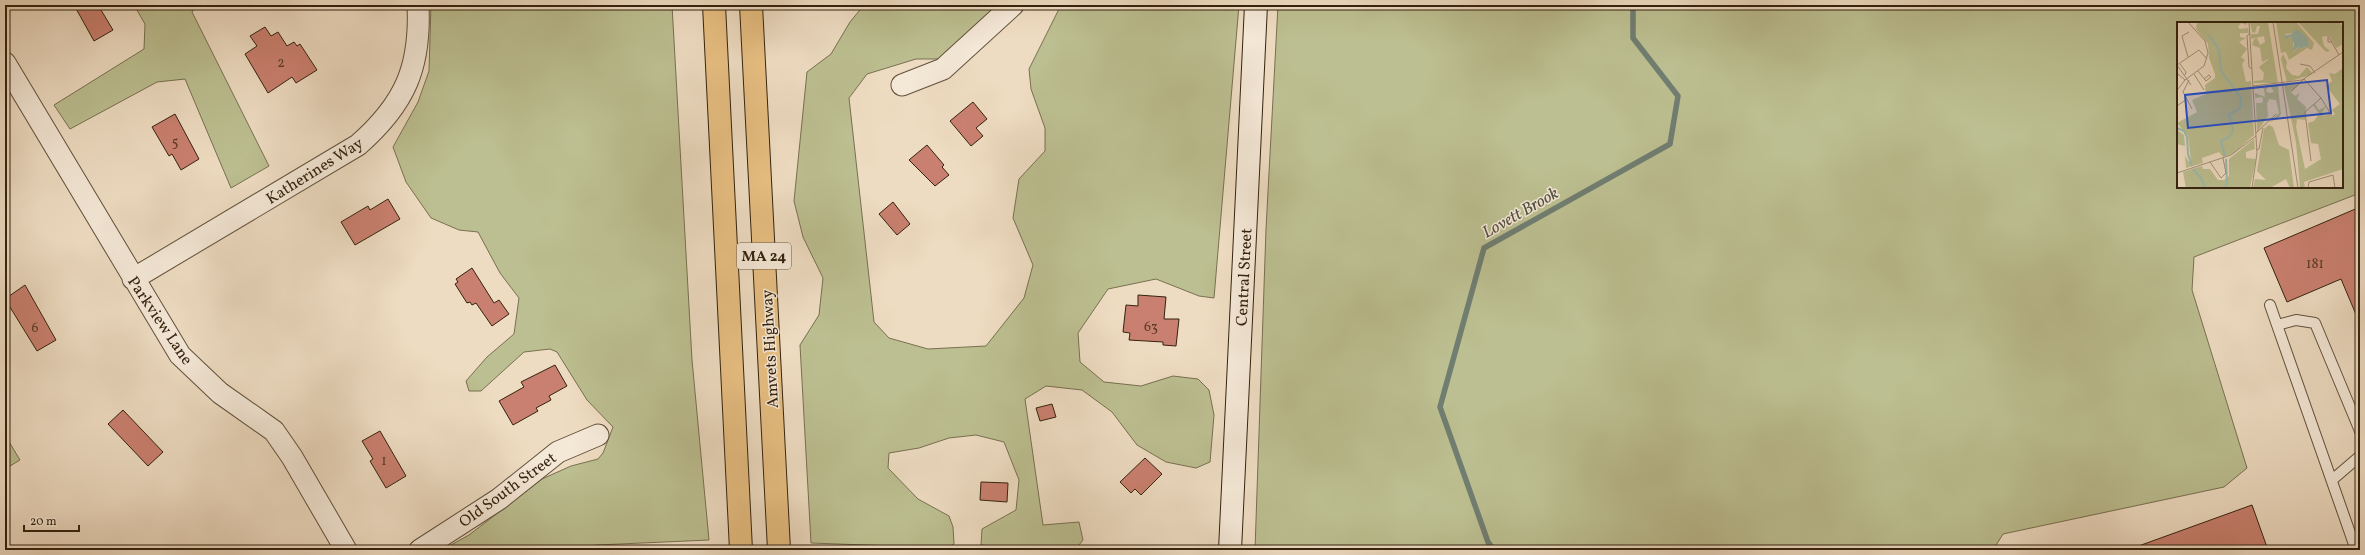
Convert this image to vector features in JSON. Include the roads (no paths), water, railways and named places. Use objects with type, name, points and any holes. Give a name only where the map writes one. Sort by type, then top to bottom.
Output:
[{"type":"highway","name":"MA 24","points":[[714,5],[741,550]]},
{"type":"highway","name":"Amvets Highway","points":[[751,5],[779,550]]},
{"type":"street","name":"Katherines Way","points":[[133,279],[358,145],[379,127],[395,108],[406,88],[413,66],[418,36],[418,5]]},
{"type":"street","points":[[902,86],[943,69],[1013,5]]},
{"type":"street","name":"Central Street","points":[[1230,550],[1256,5]]},
{"type":"street","name":"Parkview Lane","points":[[5,63],[133,279],[180,355],[220,392],[274,431],[292,457],[346,550]]},
{"type":"street","name":"Old South Street","points":[[420,550],[499,500],[558,452],[598,435]]},
{"type":"lane","points":[[2270,305],[2356,550]]},
{"type":"lane","points":[[2277,325],[2296,320],[2315,323],[2360,431]]},
{"type":"lane","points":[[2332,480],[2360,456]]},
{"type":"waterway","name":"Lovett Brook","points":[[1494,550],[1488,542],[1440,407],[1484,248],[1670,144],[1678,96],[1633,38],[1633,5]]}]
